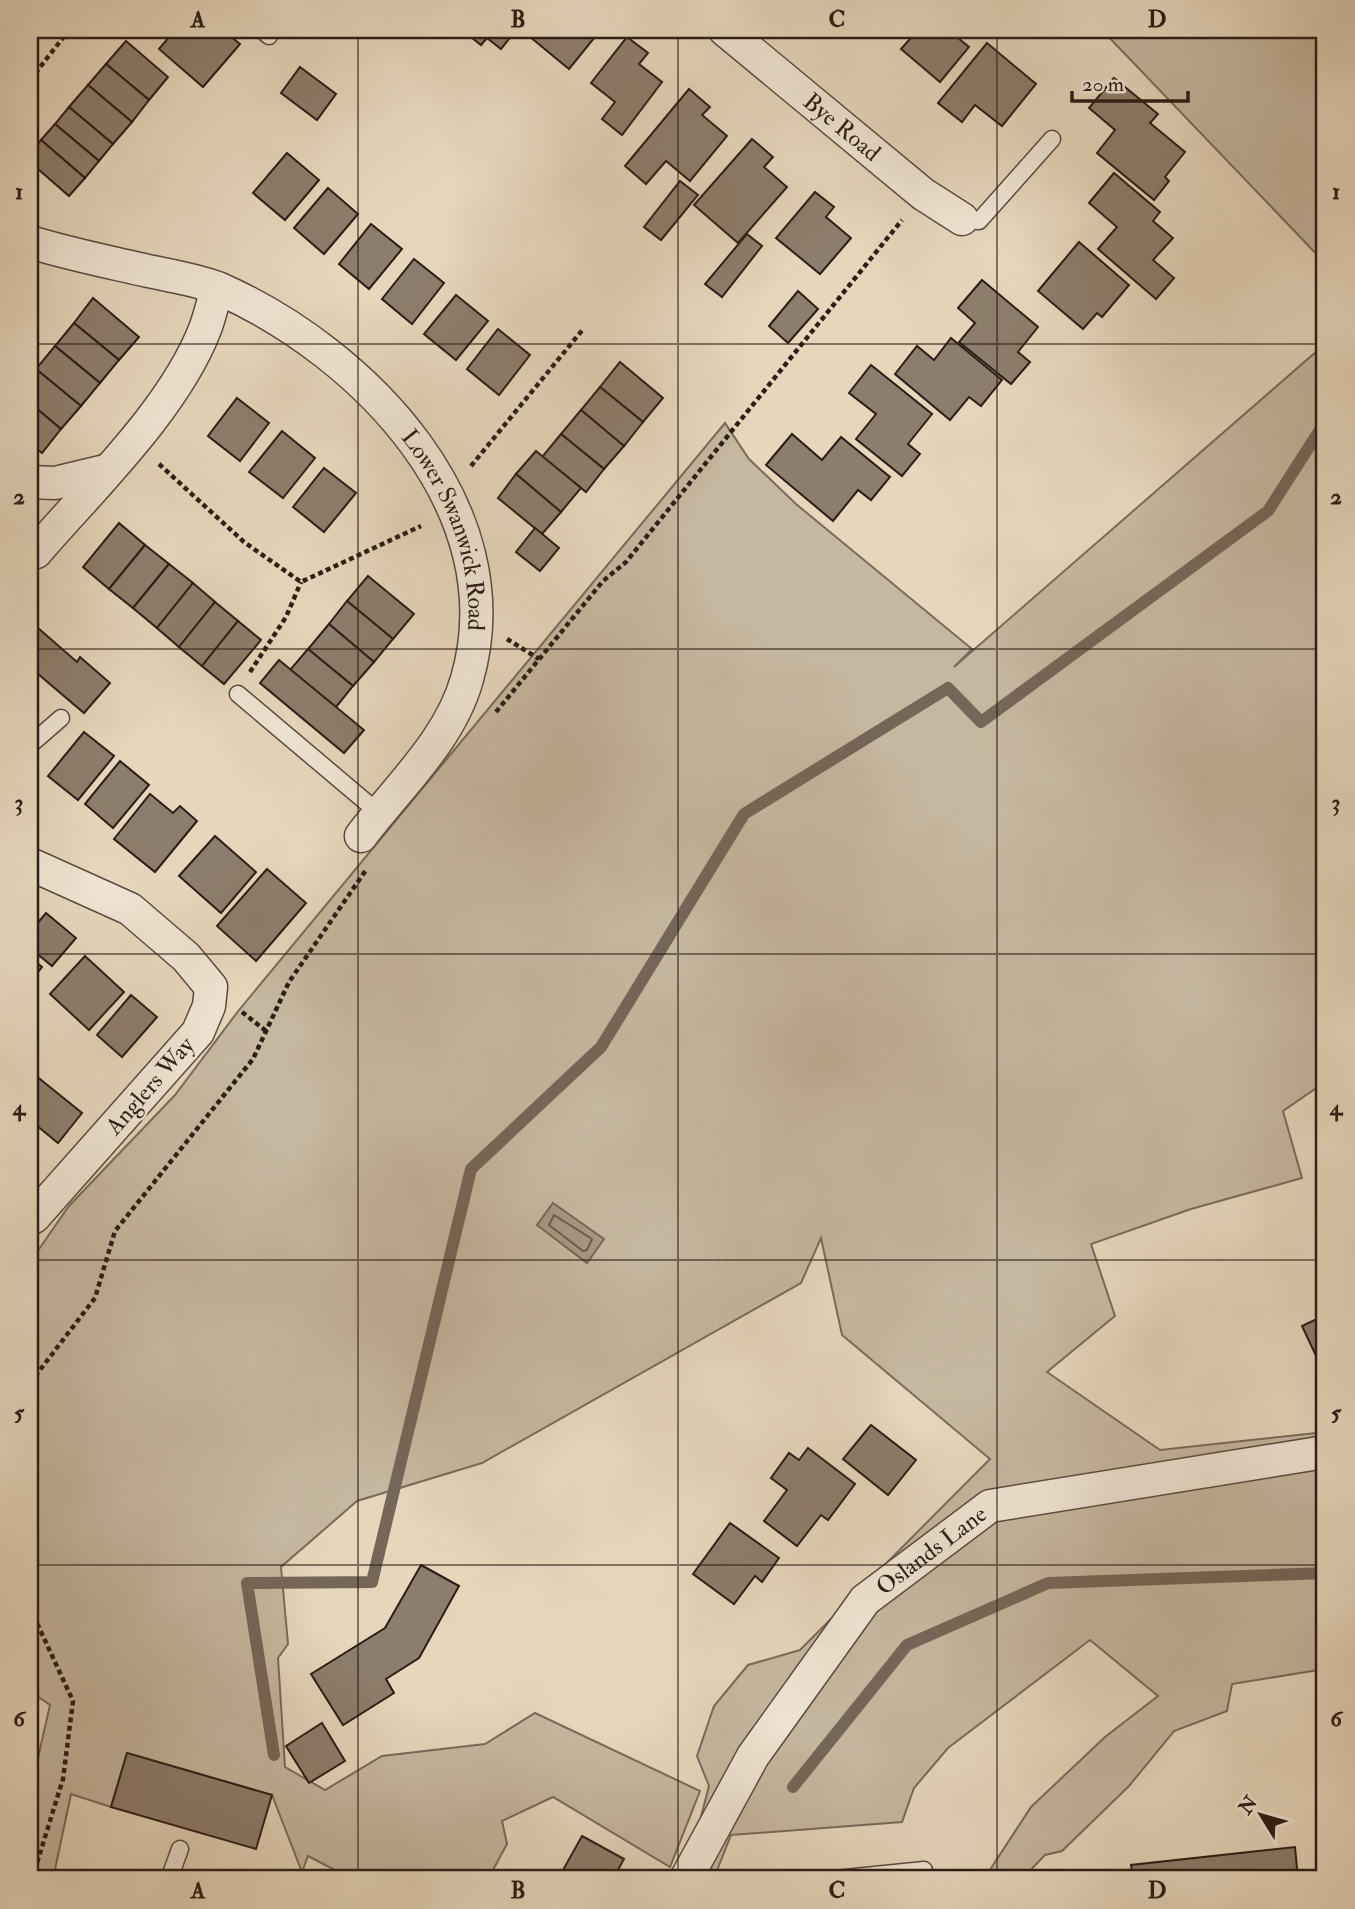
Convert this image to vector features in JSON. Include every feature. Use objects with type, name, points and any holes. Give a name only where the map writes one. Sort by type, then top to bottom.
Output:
[{"type":"street","name":"Bye Road","points":[[725,30],[923,194],[962,219]]},
{"type":"street","name":"Lower Swanwick Road","points":[[30,242],[217,288],[276,316],[326,350],[369,388],[408,436],[450,504],[466,538],[477,580],[478,622],[467,681],[443,733],[371,837]]},
{"type":"street","points":[[36,552],[133,439],[178,381],[205,330],[217,288]]},
{"type":"street","points":[[30,482],[55,483],[105,471]]},
{"type":"street","name":"Anglers Way","points":[[30,864],[130,909],[186,957],[211,988],[209,1006],[198,1031],[34,1217]]},
{"type":"street","name":"Oslands Lane","points":[[686,1879],[753,1756],[866,1600],[990,1506],[1325,1452]]},
{"type":"lane","points":[[962,219],[979,221],[1052,139]]},
{"type":"lane","points":[[238,694],[371,837]]},
{"type":"lane","points":[[30,745],[61,718]]},
{"type":"lane","points":[[169,1879],[180,1849]]},
{"type":"lane","points":[[835,1879],[925,1870]]},
{"type":"path","points":[[30,80],[69,30]]},
{"type":"path","points":[[486,723],[603,581],[626,562],[923,194]]},
{"type":"path","points":[[238,694],[264,647],[286,617],[301,582],[450,504],[584,328]]},
{"type":"path","points":[[133,439],[244,542],[301,582]]},
{"type":"path","points":[[30,1383],[95,1298],[114,1231],[253,1059],[289,982],[325,926],[371,837]]},
{"type":"path","points":[[30,1608],[73,1701],[63,1779],[32,1879]]},
{"type":"shaded area","points":[[1102,30],[1325,30],[1325,263]]},
{"type":"shaded area","points":[[1325,344],[1325,1082],[1283,1111],[1302,1178],[1191,1209],[1091,1244],[1115,1316],[1047,1372],[1160,1450],[1325,1432],[1325,1669],[1232,1684],[1227,1711],[1174,1731],[1129,1786],[1062,1851],[1045,1855],[1022,1879],[984,1879],[1031,1807],[1105,1737],[1158,1696],[1090,1640],[948,1748],[914,1788],[902,1822],[731,1835],[716,1873],[692,1851],[709,1786],[697,1756],[714,1706],[748,1665],[800,1650],[990,1459],[842,1335],[821,1238],[801,1283],[482,1463],[357,1501],[281,1567],[288,1644],[278,1658],[285,1767],[325,1790],[382,1756],[485,1744],[535,1713],[700,1791],[670,1867],[553,1797],[502,1821],[507,1844],[488,1879],[352,1879],[308,1856],[302,1872],[272,1795],[127,1753],[111,1807],[71,1794],[53,1879],[30,1879],[30,1793],[50,1705],[30,1691],[30,1262],[69,1206],[175,1095],[239,1010],[725,423],[749,459],[796,504],[972,649],[954,667]]},
{"type":"water","points":[[553,1203],[604,1239],[587,1263],[537,1225]]},
{"type":"building","points":[[175,30],[223,30],[240,44],[203,87],[159,49]]},
{"type":"building","points":[[462,30],[516,30],[501,49],[487,38],[481,45]]},
{"type":"building","points":[[918,30],[948,30],[969,47],[940,82],[901,49]]},
{"type":"building","points":[[524,32],[599,32],[569,69]]},
{"type":"building","points":[[627,37],[648,53],[639,64],[662,82],[622,135],[602,119],[615,102],[591,83]]},
{"type":"building","points":[[126,41],[168,77],[149,100],[106,64]]},
{"type":"building","points":[[987,43],[1036,84],[1002,126],[975,105],[962,122],[938,103]]},
{"type":"building","points":[[106,64],[149,100],[132,122],[88,85]]},
{"type":"building","points":[[300,67],[336,94],[317,120],[281,93]]},
{"type":"building","points":[[1114,78],[1158,114],[1150,123],[1185,152],[1165,177],[1169,181],[1154,200],[1097,153],[1115,130],[1089,108]]},
{"type":"building","points":[[88,85],[132,122],[113,144],[69,107]]},
{"type":"building","points":[[689,89],[710,107],[702,115],[727,136],[690,181],[666,161],[646,184],[625,166]]},
{"type":"building","points":[[69,107],[113,144],[99,161],[55,124]]},
{"type":"building","points":[[55,124],[99,161],[85,178],[41,140]]},
{"type":"building","points":[[752,139],[773,157],[764,167],[787,187],[738,243],[694,205]]},
{"type":"building","points":[[41,140],[85,178],[69,196],[30,162],[30,153]]},
{"type":"building","points":[[287,153],[319,180],[285,220],[253,193]]},
{"type":"building","points":[[1114,173],[1160,212],[1153,221],[1173,238],[1153,260],[1174,278],[1156,299],[1098,249],[1117,227],[1089,203]]},
{"type":"building","points":[[680,181],[698,195],[661,240],[644,227]]},
{"type":"building","points":[[328,188],[358,214],[324,254],[294,228]]},
{"type":"building","points":[[815,192],[834,207],[826,217],[851,238],[820,274],[776,238]]},
{"type":"building","points":[[371,224],[402,249],[369,289],[339,264]]},
{"type":"building","points":[[747,234],[762,246],[722,297],[705,284]]},
{"type":"building","points":[[1079,242],[1129,285],[1102,317],[1097,313],[1083,329],[1038,291]]},
{"type":"building","points":[[414,259],[444,283],[412,324],[382,299]]},
{"type":"building","points":[[982,280],[1038,327],[1018,352],[1030,362],[1011,384],[959,342],[975,323],[958,308]]},
{"type":"building","points":[[798,291],[818,309],[788,343],[769,326]]},
{"type":"building","points":[[456,295],[488,321],[456,360],[424,334]]},
{"type":"building","points":[[93,298],[139,337],[119,360],[74,323]]},
{"type":"building","points":[[74,323],[119,360],[100,383],[55,346]]},
{"type":"building","points":[[498,329],[530,355],[499,395],[467,369]]},
{"type":"building","points":[[951,338],[1002,380],[981,406],[969,397],[950,420],[895,374],[917,346],[934,360]]},
{"type":"building","points":[[55,346],[100,383],[81,406],[36,369]]},
{"type":"building","points":[[620,362],[663,398],[643,422],[600,387]]},
{"type":"building","points":[[871,365],[932,414],[908,444],[920,454],[902,476],[856,439],[876,414],[849,393]]},
{"type":"building","points":[[36,369],[81,406],[61,429],[30,403],[30,377]]},
{"type":"building","points":[[600,387],[643,422],[624,446],[581,410]]},
{"type":"building","points":[[237,398],[269,423],[240,461],[208,436]]},
{"type":"building","points":[[30,403],[61,429],[42,453],[30,443]]},
{"type":"building","points":[[581,410],[624,446],[604,469],[561,434]]},
{"type":"building","points":[[282,431],[315,458],[283,498],[249,472]]},
{"type":"building","points":[[561,434],[604,469],[586,492],[542,457]]},
{"type":"building","points":[[792,434],[822,460],[841,437],[890,477],[871,500],[858,490],[833,521],[766,465]]},
{"type":"building","points":[[536,451],[581,488],[561,512],[516,474]]},
{"type":"building","points":[[324,468],[356,493],[324,532],[293,507]]},
{"type":"building","points":[[516,474],[561,512],[542,534],[498,498]]},
{"type":"building","points":[[119,523],[145,545],[109,589],[83,567]]},
{"type":"building","points":[[535,528],[559,548],[540,571],[516,552]]},
{"type":"building","points":[[145,545],[169,564],[133,608],[109,589]]},
{"type":"building","points":[[169,564],[193,583],[157,628],[133,608]]},
{"type":"building","points":[[368,576],[414,614],[393,639],[347,601]]},
{"type":"building","points":[[193,583],[215,602],[179,647],[157,628]]},
{"type":"building","points":[[347,601],[393,639],[374,662],[329,624]]},
{"type":"building","points":[[215,602],[238,621],[202,666],[179,647]]},
{"type":"building","points":[[30,621],[77,662],[80,657],[110,683],[84,713],[38,674],[30,684]]},
{"type":"building","points":[[238,621],[261,640],[224,684],[202,666]]},
{"type":"building","points":[[329,624],[374,662],[353,686],[308,649]]},
{"type":"building","points":[[308,649],[353,686],[336,707],[290,670]]},
{"type":"building","points":[[279,660],[364,730],[344,753],[260,683]]},
{"type":"building","points":[[84,732],[114,756],[78,800],[48,776]]},
{"type":"building","points":[[120,761],[149,785],[113,828],[85,804]]},
{"type":"building","points":[[150,794],[173,813],[180,806],[197,821],[155,872],[114,839]]},
{"type":"building","points":[[215,836],[256,872],[221,913],[179,876]]},
{"type":"building","points":[[267,869],[306,903],[256,961],[217,926]]},
{"type":"building","points":[[46,913],[76,938],[52,966],[30,948],[30,932]]},
{"type":"building","points":[[85,956],[124,992],[89,1030],[50,994]]},
{"type":"building","points":[[30,957],[42,967],[30,983]]},
{"type":"building","points":[[131,995],[157,1017],[122,1057],[97,1035]]},
{"type":"building","points":[[35,1075],[82,1113],[58,1143],[30,1120],[30,1082]]},
{"type":"building","points":[[1325,1315],[1325,1375],[1302,1326]]},
{"type":"building","points":[[871,1425],[916,1460],[888,1495],[843,1459]]},
{"type":"building","points":[[808,1448],[855,1484],[828,1520],[821,1515],[797,1546],[764,1521],[787,1490],[771,1478],[789,1453],[799,1460]]},
{"type":"building","points":[[730,1523],[779,1558],[762,1582],[755,1576],[734,1604],[693,1574]]},
{"type":"building","points":[[421,1565],[459,1586],[419,1658],[386,1679],[394,1693],[343,1725],[311,1674],[385,1628]]},
{"type":"building","points":[[322,1723],[345,1761],[309,1783],[286,1746]]},
{"type":"building","points":[[127,1753],[272,1795],[256,1849],[111,1807]]},
{"type":"building","points":[[582,1836],[624,1859],[613,1879],[558,1879]]},
{"type":"building","points":[[1295,1847],[1298,1879],[1133,1879],[1131,1865]]},
{"type":"waterway","points":[[274,1755],[247,1583],[372,1582],[471,1169],[601,1047],[744,814],[948,688],[981,722],[1268,511],[1325,422]]},
{"type":"waterway","points":[[793,1787],[907,1645],[1048,1583],[1325,1573]]}]
